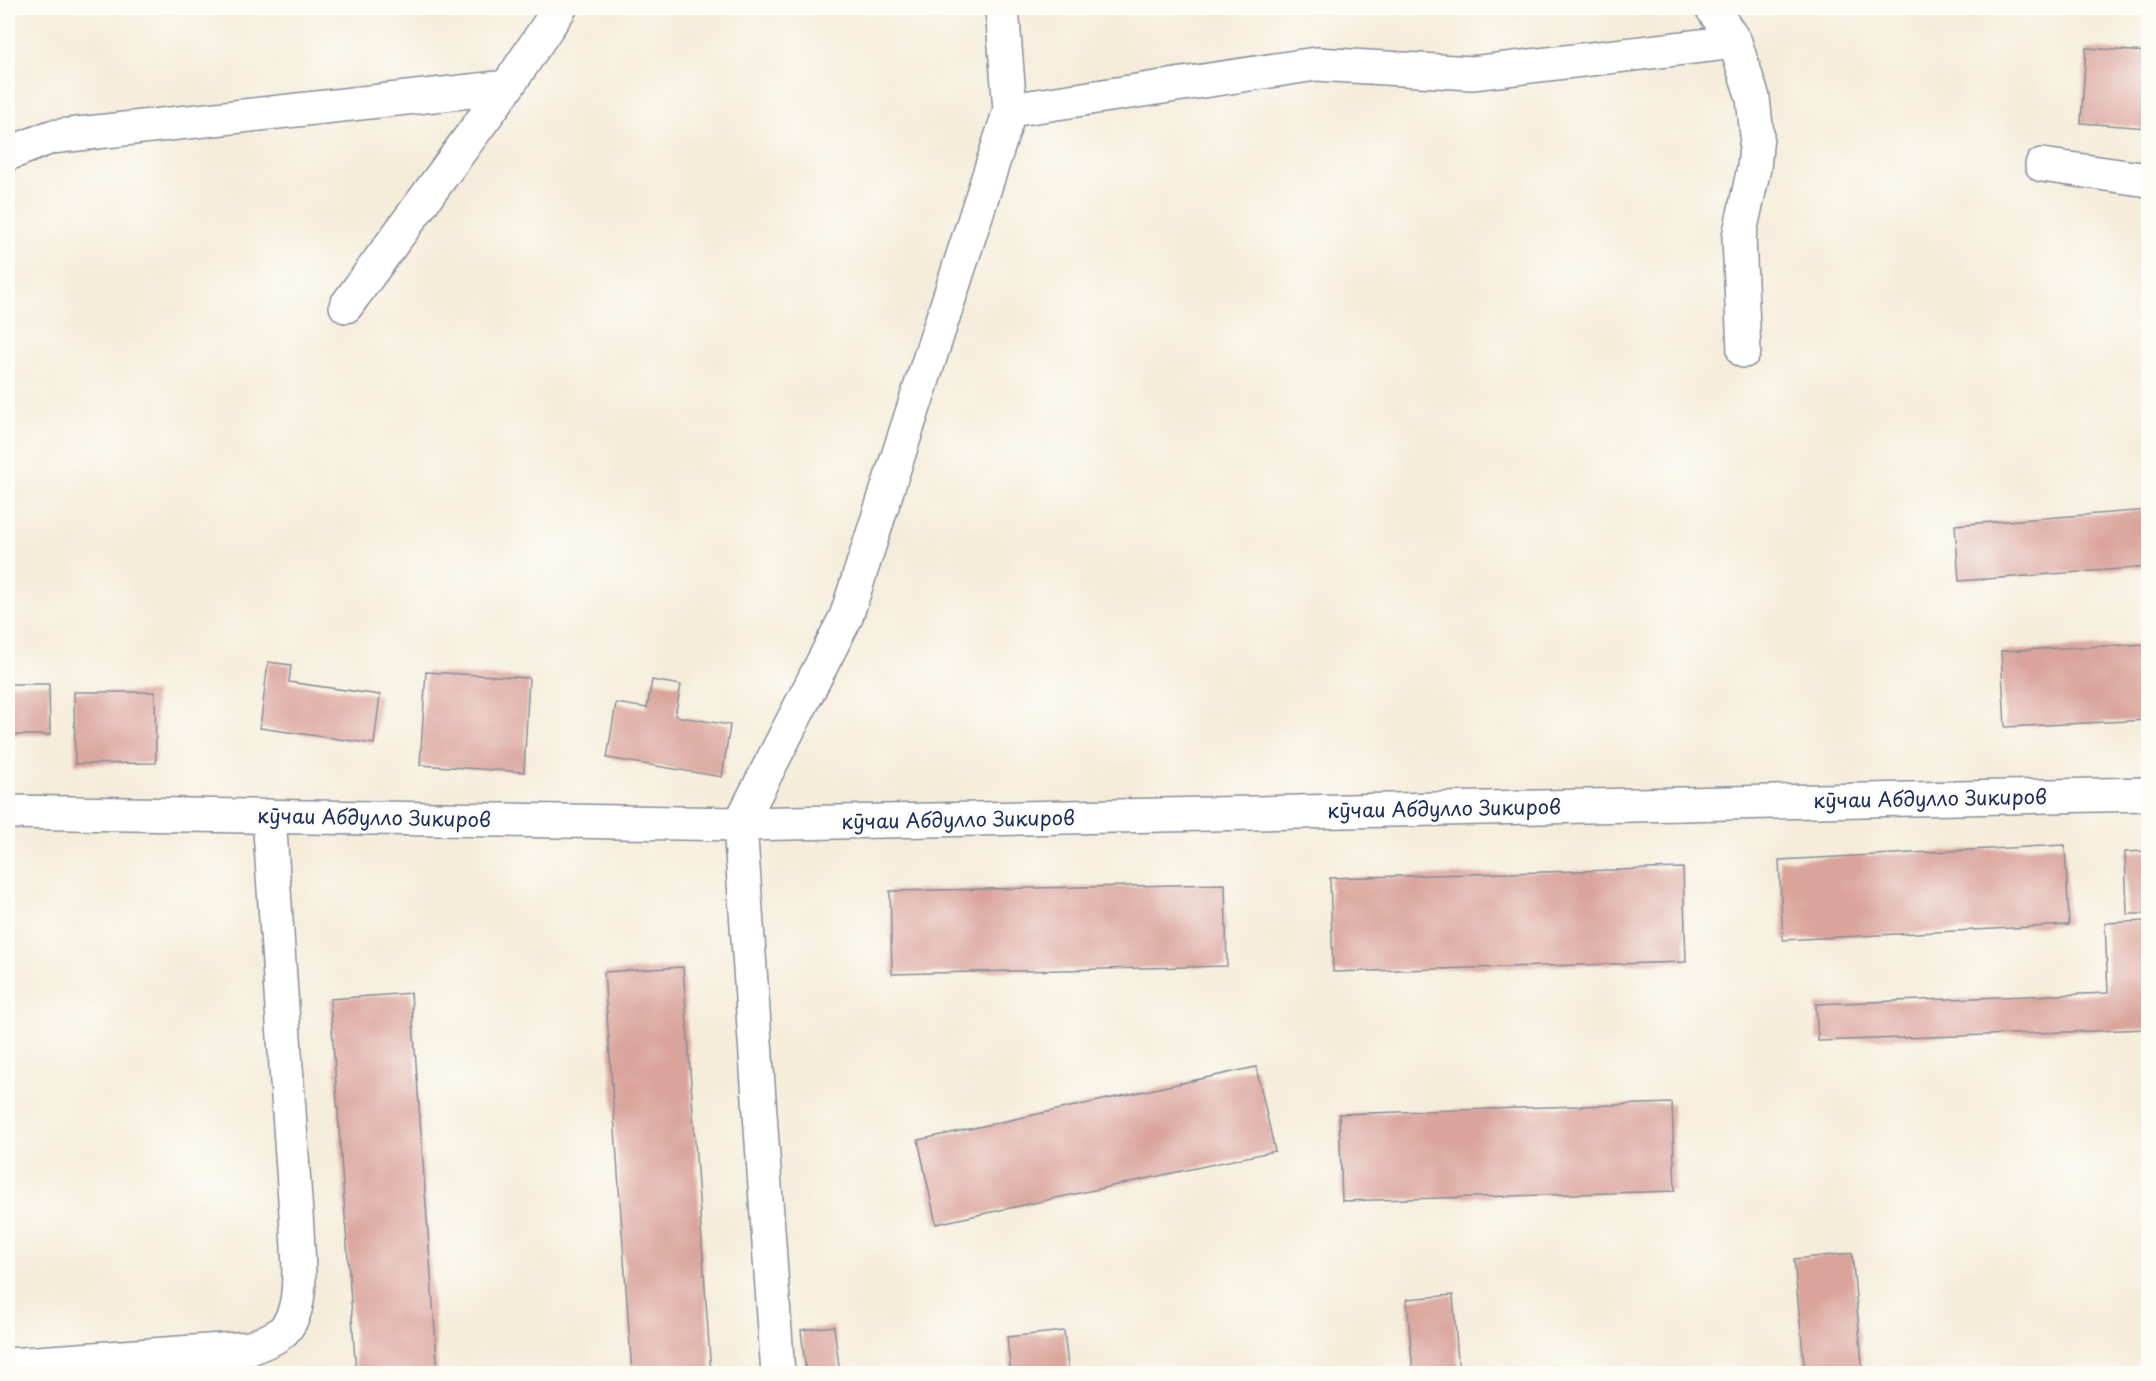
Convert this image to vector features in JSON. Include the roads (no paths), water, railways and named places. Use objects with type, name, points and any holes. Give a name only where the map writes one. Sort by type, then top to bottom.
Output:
[{"type":"street","points":[[346,306],[507,87],[560,8]]},
{"type":"street","points":[[778,1374],[740,824],[846,617],[1010,110],[1002,8]]},
{"type":"street","points":[[1713,8],[1735,42],[1753,98],[1757,135],[1754,168],[1739,237],[1744,351]]},
{"type":"street","points":[[1010,110],[1316,64],[1472,73],[1735,42]]},
{"type":"street","points":[[8,154],[51,137],[507,87]]},
{"type":"street","points":[[2042,165],[2148,180]]},
{"type":"street","name":"кӯчаи Абдулло Зикиров","points":[[8,812],[740,824],[2148,794]]},
{"type":"street","points":[[8,1365],[251,1348],[281,1333],[292,1316],[299,1291],[297,1229],[269,816]]}]
